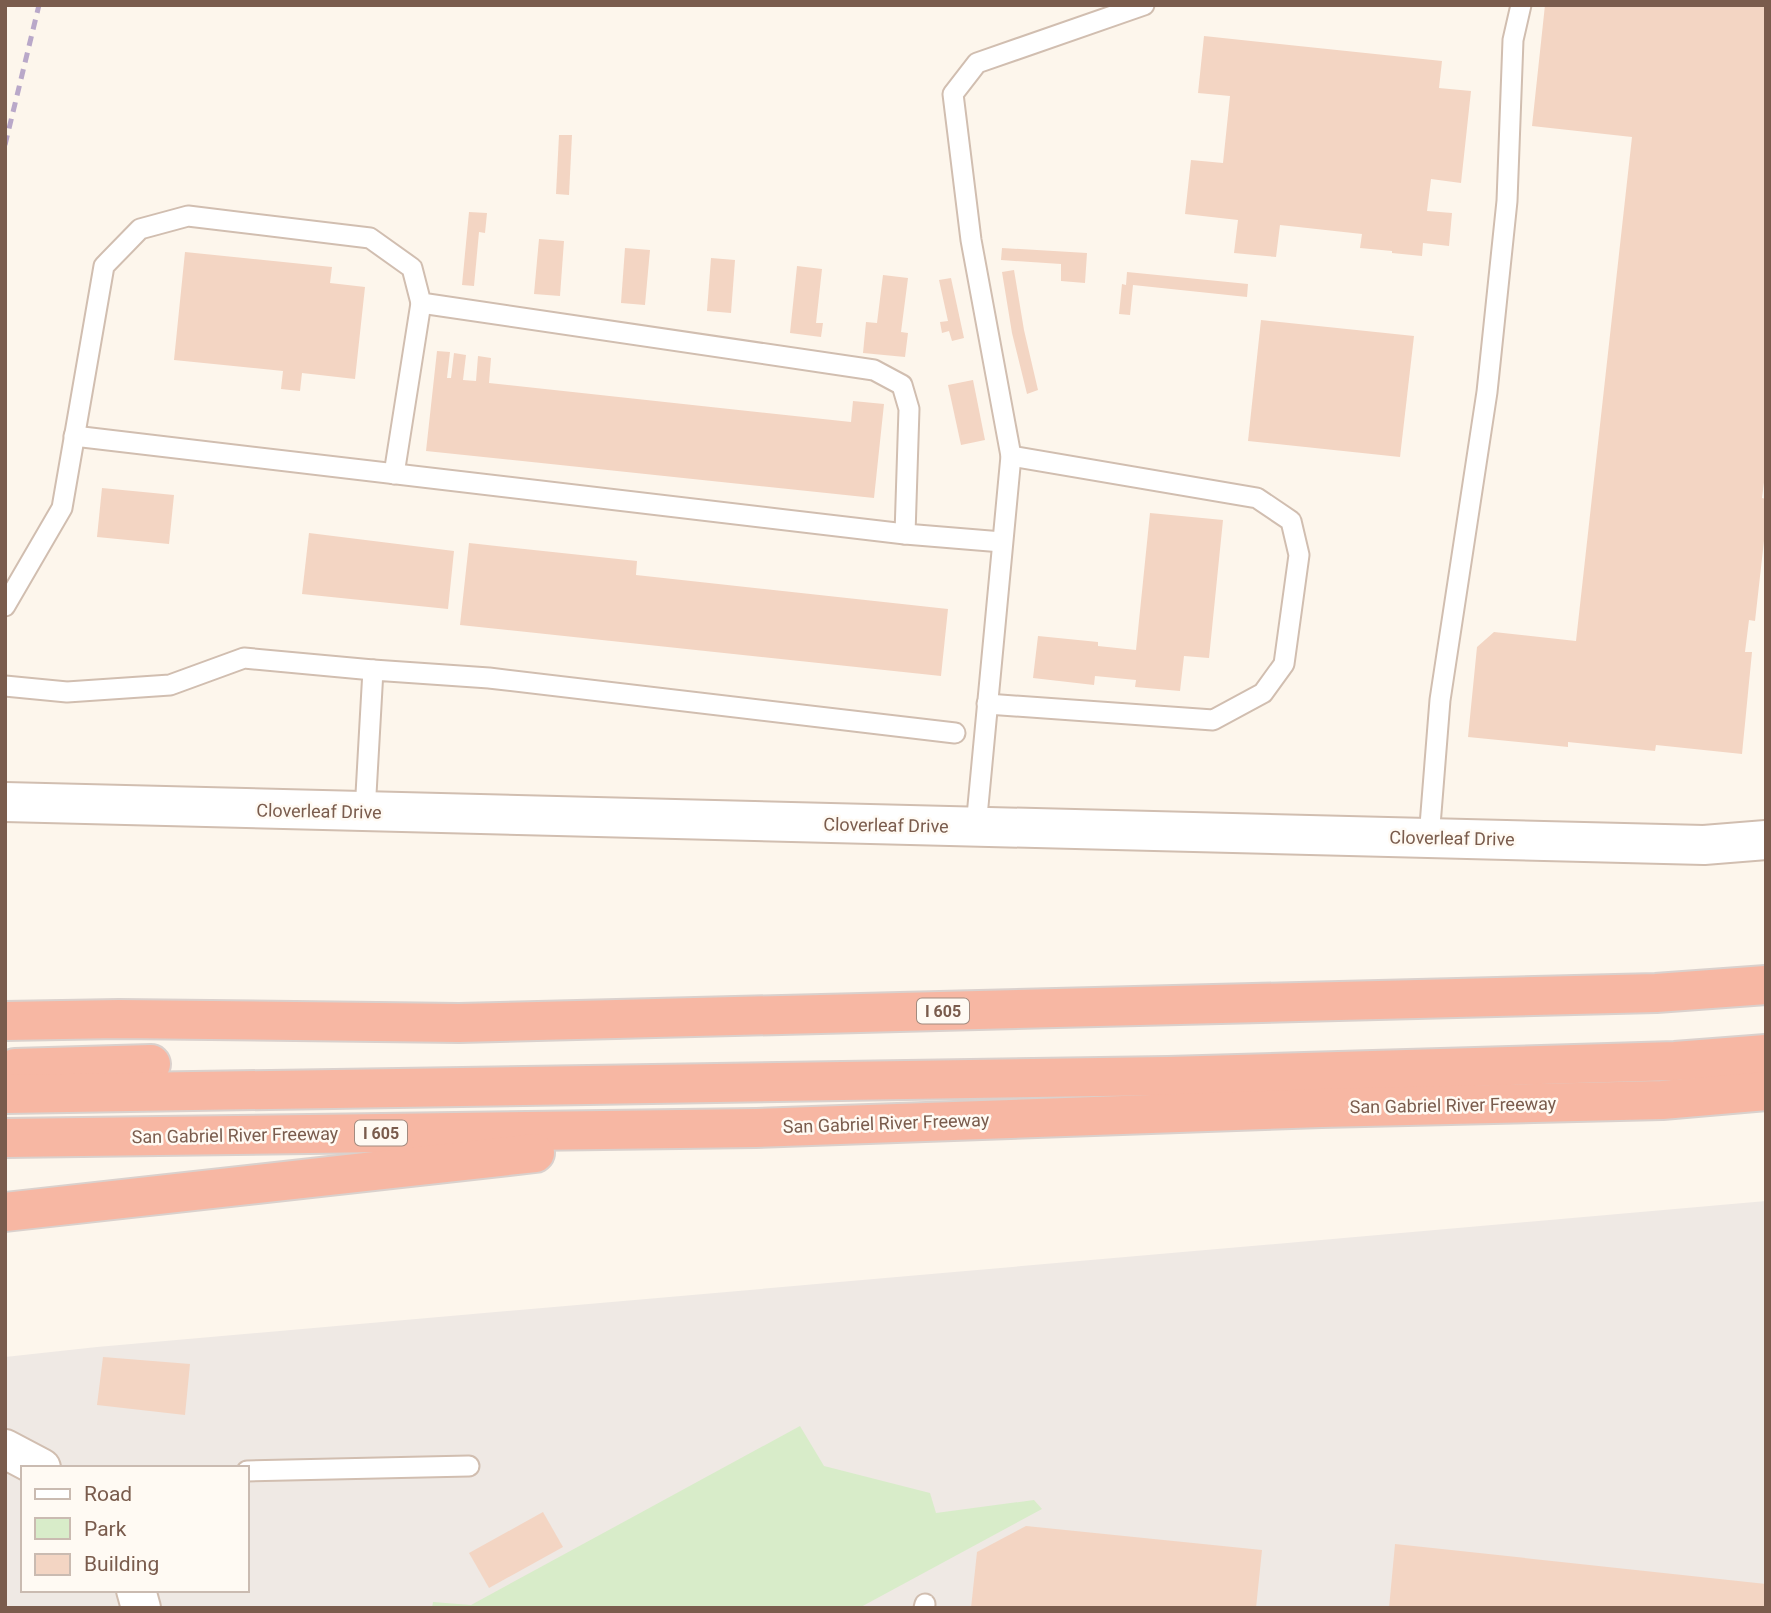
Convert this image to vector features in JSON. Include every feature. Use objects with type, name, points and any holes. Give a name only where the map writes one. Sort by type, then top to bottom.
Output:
[{"type":"highway","name":"I 605","points":[[5,1020],[459,1023],[1656,993],[1766,985]]},
{"type":"highway","points":[[5,1068],[1472,1048],[1766,1031]]},
{"type":"highway","points":[[5,1094],[1168,1076],[1675,1061],[1766,1054]]},
{"type":"highway","name":"San Gabriel River Freeway","points":[[5,1138],[756,1128],[1321,1108],[1662,1100],[1766,1091]]},
{"type":"highway","points":[[5,1212],[756,1128]]},
{"type":"street","name":"Cloverleaf Drive","points":[[5,802],[1704,845],[1766,840]]},
{"type":"street","points":[[5,1449],[37,1466]]},
{"type":"lane","points":[[976,827],[1011,456],[971,240],[953,94],[977,63],[1144,5]]},
{"type":"lane","points":[[1429,838],[1440,700],[1487,392],[1507,201],[1513,40],[1521,5]]},
{"type":"lane","points":[[5,606],[62,508],[104,266],[140,229],[188,216],[370,238],[412,268],[421,303],[394,474]]},
{"type":"lane","points":[[421,303],[874,370],[902,386],[909,409],[905,534]]},
{"type":"lane","points":[[74,436],[905,534],[1002,542]]},
{"type":"lane","points":[[988,704],[1213,720],[1263,693],[1284,664],[1300,555],[1291,521],[1257,498],[1011,456]]},
{"type":"lane","points":[[5,686],[67,692],[170,685],[244,658],[489,678],[955,733]]},
{"type":"lane","points":[[365,812],[373,670]]},
{"type":"lane","points":[[248,1471],[469,1466]]},
{"type":"shaded area","points":[[1766,1201],[1766,1608],[5,1608],[5,1357]]},
{"type":"green space","points":[[800,1426],[824,1466],[930,1493],[936,1513],[1034,1500],[1042,1509],[859,1608],[432,1608],[433,1602],[471,1605]]},
{"type":"building","points":[[1545,5],[1766,5],[1766,467],[1762,498],[1766,499],[1766,523],[1755,621],[1749,620],[1745,652],[1752,652],[1742,754],[1656,745],[1655,751],[1568,742],[1568,747],[1468,737],[1477,647],[1494,632],[1576,641],[1632,137],[1532,126]]},
{"type":"building","points":[[1204,36],[1442,61],[1439,88],[1471,91],[1461,183],[1431,179],[1427,211],[1452,213],[1449,246],[1423,243],[1422,256],[1392,253],[1360,248],[1362,234],[1280,225],[1276,257],[1234,253],[1238,220],[1185,214],[1191,160],[1223,163],[1230,96],[1198,93]]},
{"type":"building","points":[[559,135],[572,135],[569,195],[556,194]]},
{"type":"building","points":[[469,212],[487,213],[485,233],[479,232],[474,286],[462,285]]},
{"type":"building","points":[[539,239],[564,241],[560,296],[534,294]]},
{"type":"building","points":[[625,248],[650,250],[645,305],[621,303]]},
{"type":"building","points":[[1002,248],[1087,253],[1085,283],[1061,281],[1061,264],[1001,260]]},
{"type":"building","points":[[185,252],[332,267],[330,283],[365,287],[355,379],[302,373],[300,391],[281,389],[283,371],[174,360]]},
{"type":"building","points":[[711,258],[735,260],[731,313],[707,311]]},
{"type":"building","points":[[797,266],[822,269],[816,323],[823,323],[821,337],[790,333]]},
{"type":"building","points":[[1014,270],[1038,390],[1027,394],[1012,333],[1002,272]]},
{"type":"building","points":[[1127,272],[1248,284],[1247,297],[1133,285],[1130,315],[1119,314],[1122,284],[1126,285]]},
{"type":"building","points":[[883,275],[908,278],[901,332],[908,333],[905,357],[863,353],[866,322],[877,323]]},
{"type":"building","points":[[951,278],[964,338],[952,341],[949,331],[942,333],[940,322],[948,321],[939,280]]},
{"type":"building","points":[[1261,320],[1414,336],[1400,457],[1248,441]]},
{"type":"building","points":[[437,351],[450,352],[447,378],[451,378],[454,353],[466,355],[463,380],[476,381],[478,356],[491,358],[489,383],[851,422],[853,401],[884,404],[874,498],[426,451]]},
{"type":"building","points":[[973,380],[985,440],[961,445],[948,385]]},
{"type":"building","points":[[102,488],[174,495],[169,544],[97,537]]},
{"type":"building","points":[[1150,513],[1223,520],[1209,658],[1184,656],[1180,691],[1135,687],[1136,680],[1095,676],[1094,685],[1033,678],[1038,636],[1098,642],[1098,646],[1136,650]]},
{"type":"building","points":[[309,533],[454,551],[448,609],[302,594]]},
{"type":"building","points":[[469,543],[637,561],[636,575],[948,609],[941,676],[460,625]]},
{"type":"building","points":[[103,1357],[190,1364],[185,1415],[97,1405]]},
{"type":"building","points":[[543,1512],[563,1547],[489,1588],[469,1553]]},
{"type":"building","points":[[1026,1526],[1262,1550],[1256,1608],[971,1608],[977,1552]]},
{"type":"building","points":[[1395,1544],[1766,1584],[1766,1608],[1389,1608]]},
{"type":"railway","points":[[5,145],[39,5]]}]
